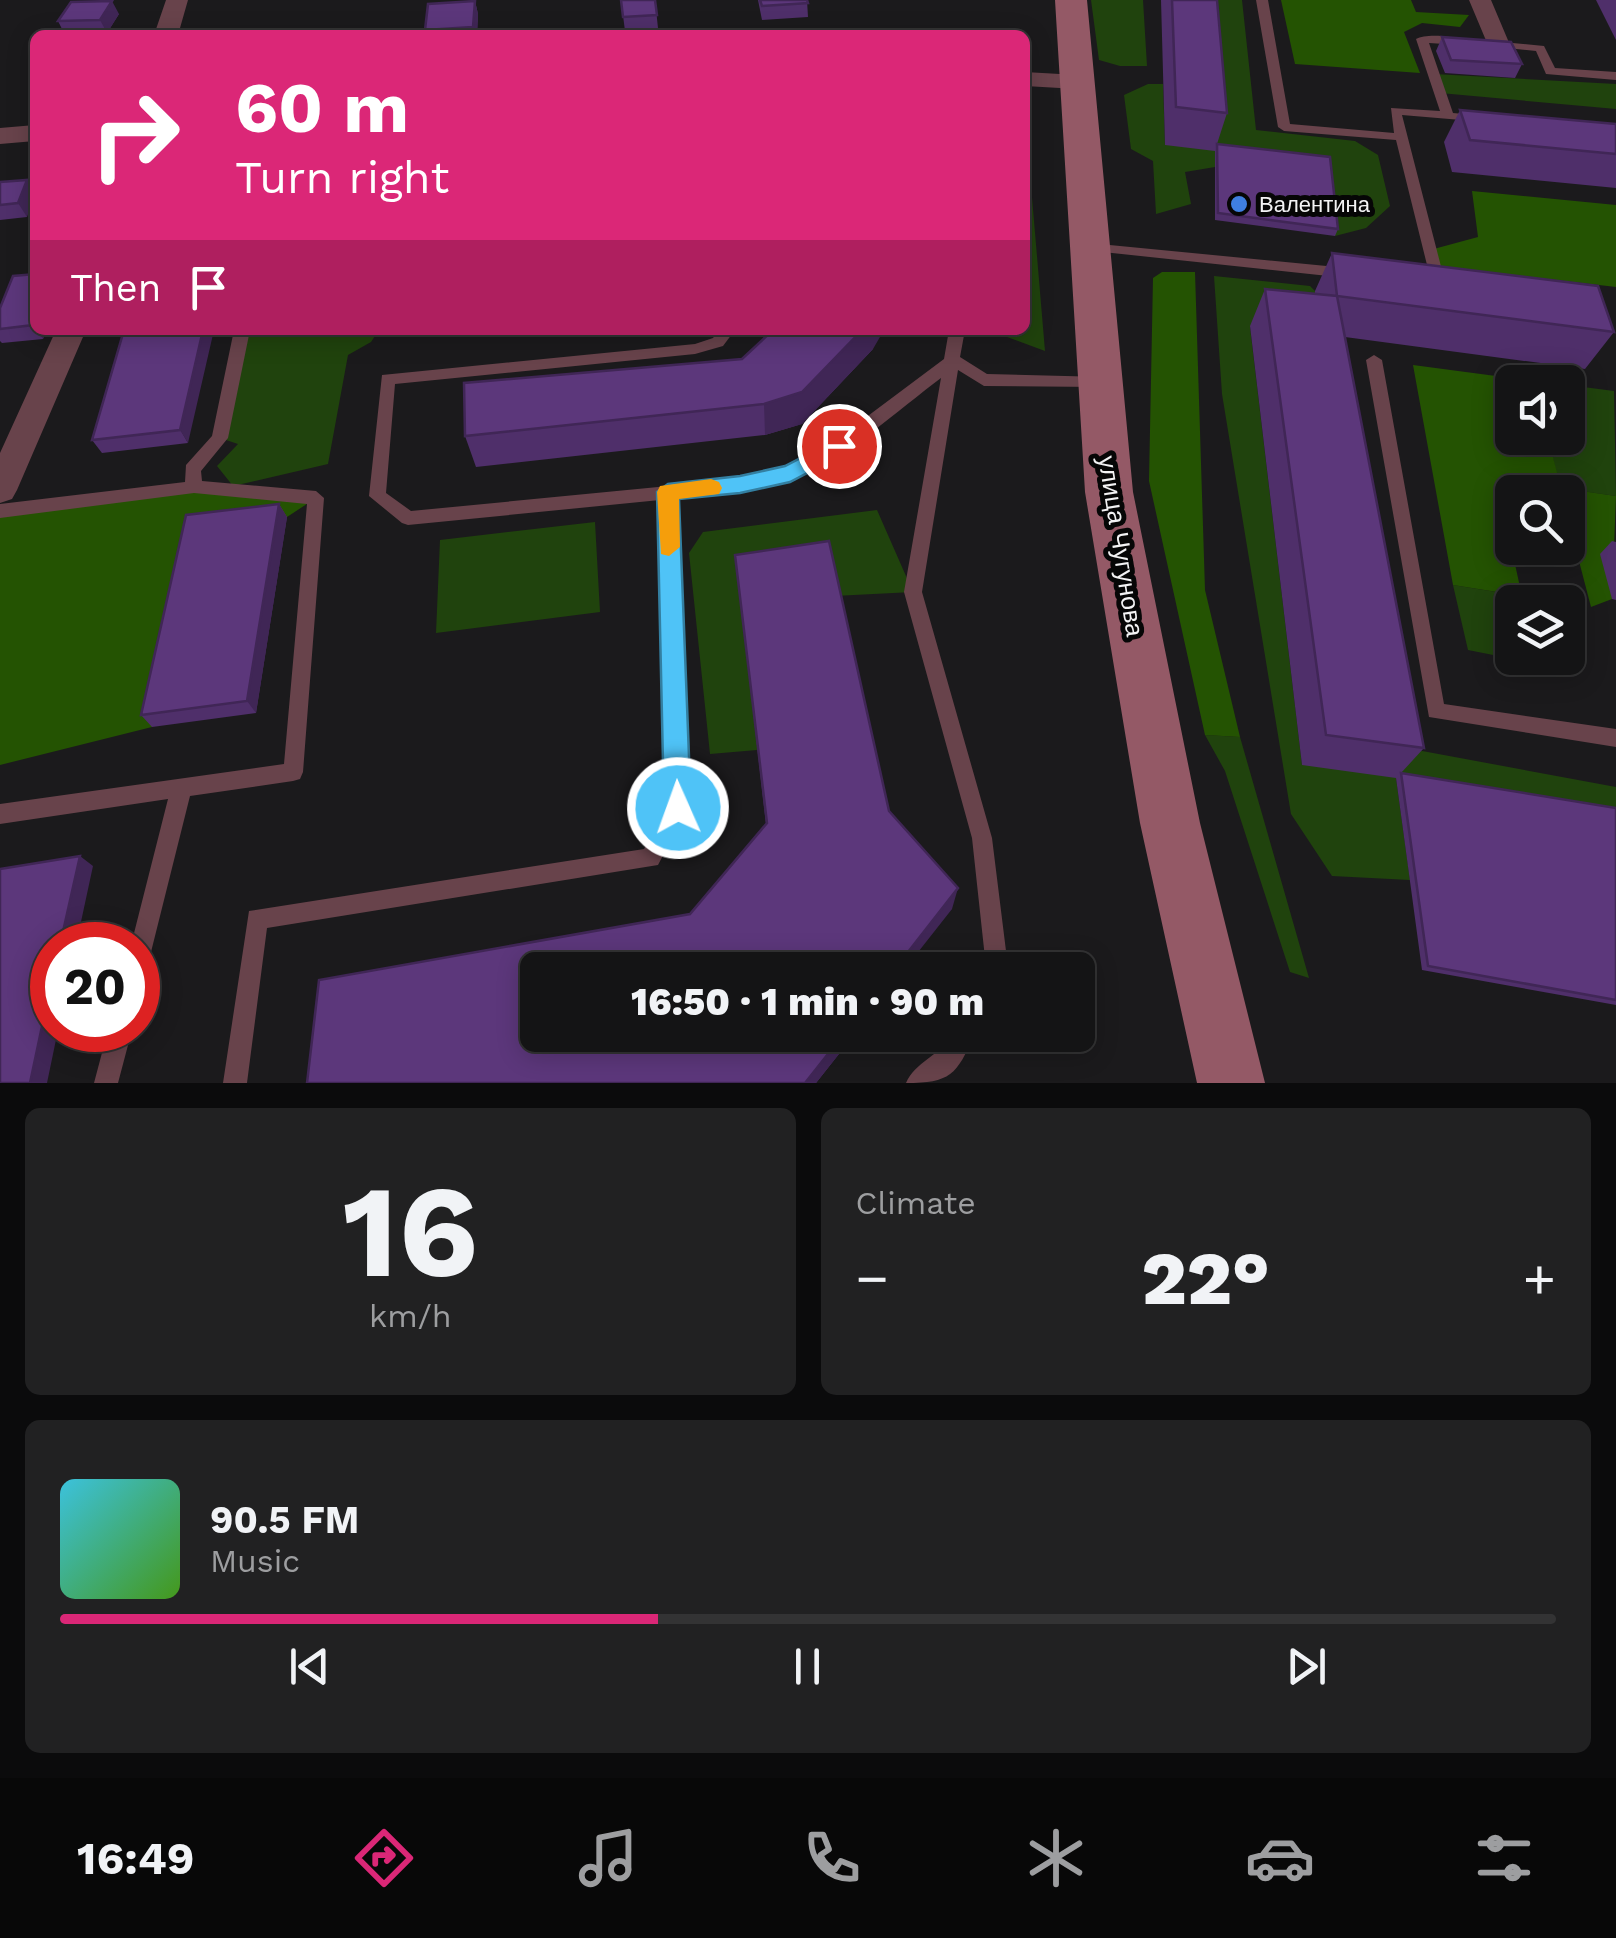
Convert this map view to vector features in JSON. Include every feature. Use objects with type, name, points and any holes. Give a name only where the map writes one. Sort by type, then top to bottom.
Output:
[{"type":"main road","name":"улица Чугунова","points":[[1071,0],[1109,492],[1170,823],[1231,1083]]},
{"type":"street","points":[[168,30],[177,0]]},
{"type":"street","points":[[1480,0],[1498,45]]},
{"type":"street","points":[[1030,79],[1077,82]]},
{"type":"street","points":[[0,136],[30,133]]},
{"type":"street","points":[[0,490],[69,335]]},
{"type":"lane","points":[[1262,0],[1284,127],[1402,137]]},
{"type":"lane","points":[[1448,116],[1422,39],[1540,48],[1550,71],[1616,76]]},
{"type":"lane","points":[[1420,280],[1438,282],[1395,111],[1504,121]]},
{"type":"lane","points":[[1088,247],[1363,274]]},
{"type":"lane","points":[[194,487],[192,469],[220,438],[241,335]]},
{"type":"lane","points":[[723,335],[718,342],[695,350],[388,379],[377,496],[408,518],[740,485],[790,474],[839,446],[954,360]]},
{"type":"lane","points":[[956,335],[912,592],[982,838],[995,952]]},
{"type":"lane","points":[[954,360],[984,380],[1100,380]]},
{"type":"lane","points":[[1374,360],[1436,711],[1616,738]]},
{"type":"lane","points":[[0,512],[194,487],[316,498],[293,772],[0,814]]},
{"type":"lane","points":[[235,1083],[257,918],[650,858],[678,808],[668,492]]},
{"type":"lane","points":[[147,922],[180,790]]},
{"type":"lane","points":[[106,1083],[114,1052]]},
{"type":"lane","points":[[918,1083],[954,1052]]},
{"type":"green space","points":[[1091,0],[1143,0],[1147,66],[1120,66],[1099,60]]},
{"type":"green space","points":[[1204,0],[1242,0],[1256,130],[1355,141],[1378,155],[1390,206],[1366,228],[1335,236],[1215,151],[1215,167],[1185,172],[1191,204],[1156,214],[1153,161],[1131,149],[1124,95],[1148,84],[1163,84],[1165,145]]},
{"type":"green space","points":[[1281,0],[1411,0],[1416,12],[1469,15],[1460,27],[1422,23],[1404,32],[1420,73],[1295,64]]},
{"type":"green space","points":[[1434,74],[1616,84],[1616,109],[1440,93]]},
{"type":"green space","points":[[1030,173],[1045,351],[1002,335],[1030,335]]},
{"type":"green space","points":[[1472,191],[1616,205],[1616,287],[1435,266],[1430,250],[1478,237]]},
{"type":"green space","points":[[1162,272],[1195,272],[1205,590],[1240,737],[1205,735],[1149,481],[1153,278]]},
{"type":"green space","points":[[1214,276],[1310,286],[1315,291],[1319,334],[1250,327],[1302,765],[1390,745],[1616,787],[1616,816],[1396,778],[1410,880],[1332,876],[1291,814],[1222,394]]},
{"type":"green space","points":[[241,335],[376,335],[348,355],[328,464],[233,486],[217,466],[238,444],[220,438]]},
{"type":"green space","points":[[1413,365],[1495,376],[1495,455],[1552,455],[1558,475],[1495,475],[1495,565],[1515,565],[1520,585],[1495,585],[1495,592],[1453,585]]},
{"type":"green space","points":[[1585,387],[1614,391],[1616,496],[1585,492],[1585,475],[1557,475],[1552,455],[1585,455]]},
{"type":"green space","points":[[194,487],[316,498],[287,517],[195,528],[152,727],[0,765],[0,511]]},
{"type":"green space","points":[[1585,491],[1616,496],[1612,599],[1591,607],[1580,565],[1585,565]]},
{"type":"green space","points":[[877,510],[913,592],[834,596],[757,750],[710,754],[689,553],[703,532]]},
{"type":"green space","points":[[595,522],[600,612],[436,633],[440,540]]},
{"type":"green space","points":[[1453,585],[1495,592],[1495,655],[1468,650]]},
{"type":"green space","points":[[1205,735],[1240,737],[1309,978],[1290,972],[1225,771]]},
{"type":"building","points":[[621,0],[655,0],[657,15],[623,17]]},
{"type":"building","points":[[760,0],[807,0],[808,3],[762,6]]},
{"type":"building","points":[[1172,0],[1217,0],[1227,113],[1176,107]]},
{"type":"building","points":[[112,1],[100,20],[58,21],[71,2]]},
{"type":"building","points":[[475,1],[473,27],[425,30],[428,4]]},
{"type":"building","points":[[1442,37],[1511,42],[1522,64],[1451,60]]},
{"type":"building","points":[[1460,110],[1616,124],[1616,154],[1470,140]]},
{"type":"building","points":[[1217,144],[1330,157],[1338,229],[1218,213]]},
{"type":"building","points":[[27,180],[18,203],[0,205],[0,182]]},
{"type":"building","points":[[1332,253],[1598,286],[1614,332],[1337,296]]},
{"type":"building","points":[[30,274],[30,325],[0,329],[0,308],[13,276]]},
{"type":"building","points":[[1265,289],[1337,296],[1424,748],[1326,735]]},
{"type":"building","points":[[123,335],[202,335],[180,430],[92,440]]},
{"type":"building","points":[[768,335],[857,335],[802,392],[764,404],[465,436],[464,383],[742,359]]},
{"type":"building","points":[[279,504],[247,701],[141,715],[186,515]]},
{"type":"building","points":[[829,541],[889,811],[958,888],[908,952],[520,952],[520,1052],[830,1052],[805,1083],[307,1083],[319,980],[690,914],[767,823],[735,555]]},
{"type":"building","points":[[1401,773],[1616,808],[1616,1000],[1428,966]]},
{"type":"building","points":[[80,856],[65,922],[30,922],[30,1052],[37,1052],[30,1083],[0,1083],[0,869]]},
{"type":"slow traffic","points":[[669,547],[668,492],[711,488]]},
{"type":"place","name":"Валентина","points":[[1239,204]]},
{"type":"route","points":[[678,808],[668,492],[740,485],[790,474],[839,446]]}]
